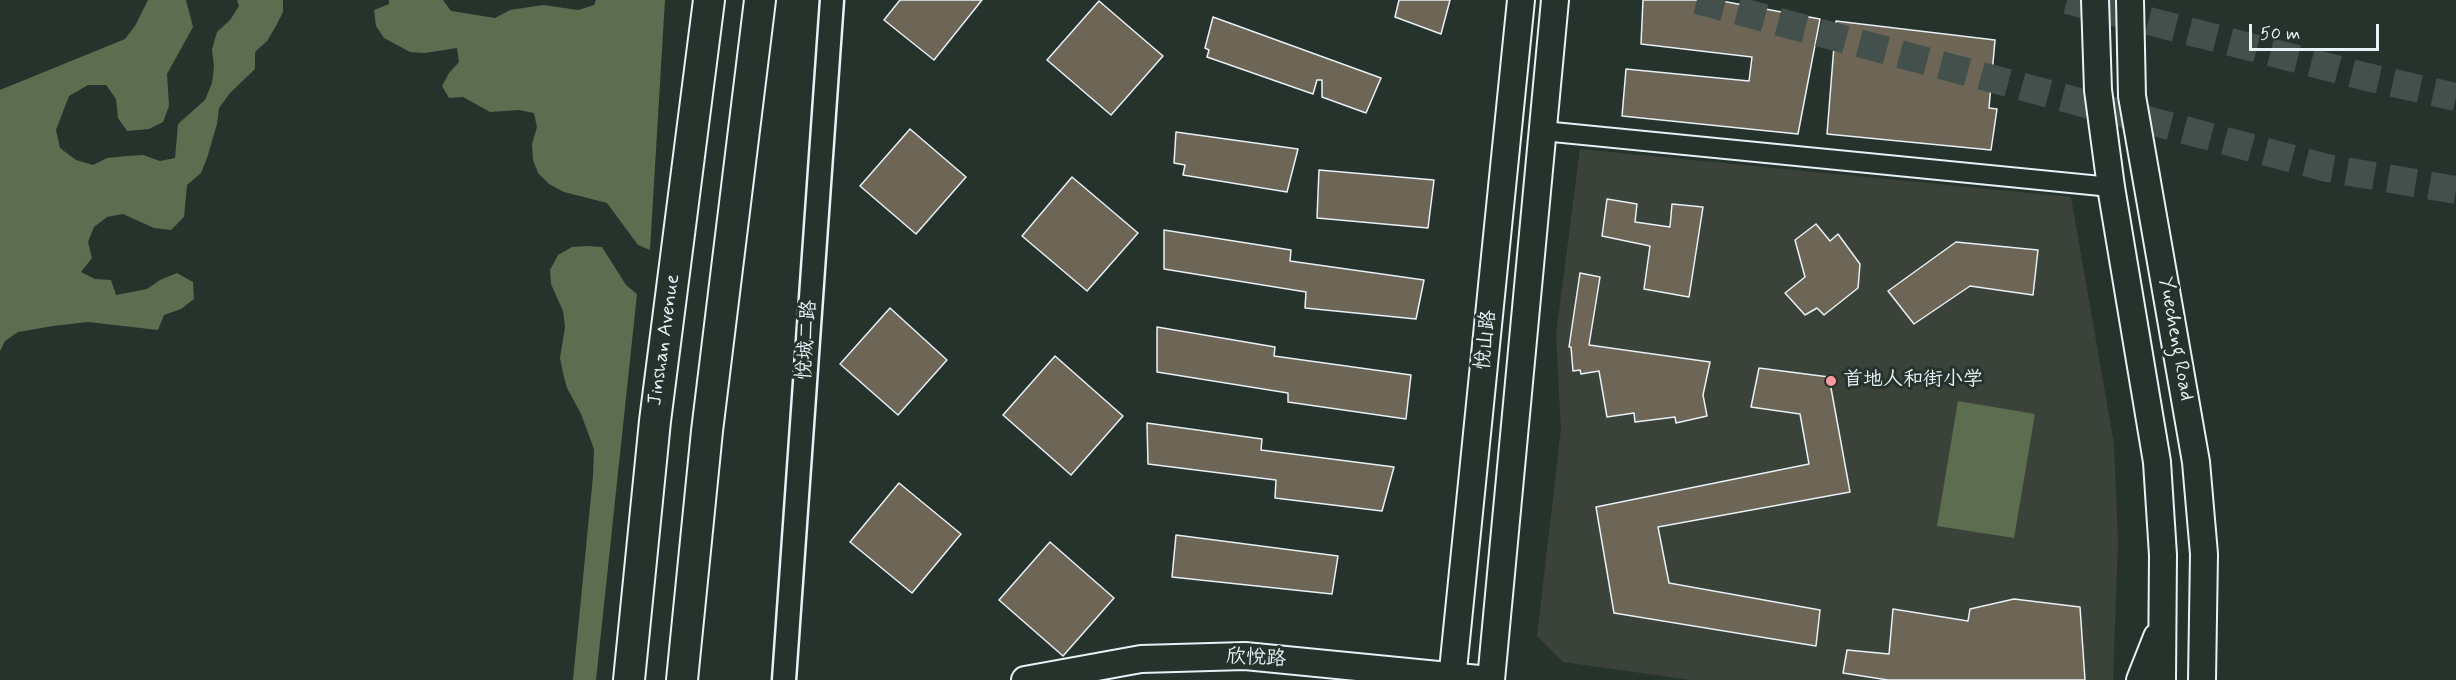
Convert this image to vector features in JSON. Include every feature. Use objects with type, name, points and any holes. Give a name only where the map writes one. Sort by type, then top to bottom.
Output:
[{"type":"highway","points":[[693,0],[701,72]]},
{"type":"highway","name":"Jinshan Avenue","points":[[629,680],[655,421],[709,0]]},
{"type":"highway","points":[[682,680],[707,431],[760,0]]},
{"type":"main road","name":"悦山路","points":[[1453,678],[1521,0]]},
{"type":"main road","name":"悦山路","points":[[1490,680],[1555,0]]},
{"type":"main road","name":"Yuecheng Road","points":[[2095,0],[2098,90],[2111,187],[2157,462],[2163,555],[2162,680]]},
{"type":"main road","name":"Yuecheng Road","points":[[2130,0],[2132,96],[2196,462],[2204,554],[2202,680]]},
{"type":"main road","points":[[2140,680],[2163,623]]},
{"type":"main road","name":"欣悦路","points":[[1024,680],[1141,659],[1245,656],[1490,680]]},
{"type":"street","name":"悦城二路","points":[[784,680],[832,0]]},
{"type":"street","points":[[1543,131],[2111,187]]},
{"type":"shaded area","name":"首地人和街小学","points":[[1580,149],[2071,197],[2114,444],[2118,540],[2113,680],[1691,680],[1563,662],[1537,636],[1561,429],[1556,334]]},
{"type":"green space","points":[[148,0],[186,0],[193,27],[167,74],[169,106],[163,122],[149,129],[127,131],[118,118],[116,99],[106,85],[88,85],[69,96],[56,130],[60,148],[76,160],[93,165],[107,158],[127,156],[143,155],[160,161],[175,158],[178,124],[205,100],[212,83],[214,67],[212,49],[217,32],[230,20],[239,6],[237,0],[283,0],[283,12],[276,26],[267,41],[255,52],[255,69],[230,93],[219,108],[217,124],[201,173],[187,185],[184,217],[171,230],[154,228],[123,214],[107,217],[94,227],[88,242],[92,258],[81,272],[95,279],[111,280],[116,295],[147,289],[160,280],[177,273],[193,282],[194,299],[181,309],[164,315],[158,330],[88,322],[53,326],[18,332],[5,341],[0,351],[0,90],[125,39],[135,26]]},
{"type":"green space","points":[[389,0],[443,0],[451,11],[495,18],[510,10],[543,5],[578,10],[594,5],[596,0],[665,0],[650,250],[638,245],[607,203],[564,192],[549,184],[538,173],[533,160],[532,144],[537,127],[534,113],[519,110],[490,112],[463,97],[449,98],[442,86],[449,73],[459,62],[457,48],[425,53],[410,52],[384,38],[376,26],[374,10],[389,4]]},
{"type":"green space","points":[[572,247],[602,247],[626,285],[637,294],[596,680],[573,680],[594,449],[581,414],[567,388],[563,373],[560,358],[565,327],[563,311],[551,284],[550,270],[558,255]]},
{"type":"green space","points":[[1958,401],[2035,414],[2014,538],[1937,526]]},
{"type":"building","points":[[900,0],[982,0],[934,60],[884,20]]},
{"type":"building","points":[[1399,0],[1450,0],[1441,34],[1395,17]]},
{"type":"building","points":[[1643,0],[1716,0],[1820,19],[1798,134],[1622,116],[1626,69],[1749,81],[1752,57],[1641,44]]},
{"type":"building","points":[[1099,1],[1163,56],[1111,115],[1047,60]]},
{"type":"building","points":[[1213,17],[1381,78],[1366,113],[1322,97],[1322,80],[1317,80],[1313,94],[1207,57],[1209,50],[1205,48]]},
{"type":"building","points":[[1836,21],[1995,40],[1989,108],[1997,109],[1991,150],[1827,134]]},
{"type":"building","points":[[910,129],[966,177],[916,234],[860,186]]},
{"type":"building","points":[[1176,132],[1298,149],[1287,192],[1183,175],[1185,165],[1174,163]]},
{"type":"building","points":[[1319,170],[1434,180],[1428,228],[1317,218]]},
{"type":"building","points":[[1072,177],[1138,233],[1087,291],[1022,236]]},
{"type":"building","points":[[1607,199],[1637,204],[1635,222],[1670,227],[1672,204],[1703,207],[1689,297],[1644,289],[1650,246],[1602,236]]},
{"type":"building","points":[[1816,224],[1830,241],[1838,234],[1860,264],[1858,288],[1824,315],[1817,308],[1805,315],[1785,293],[1805,277],[1795,240]]},
{"type":"building","points":[[1164,230],[1291,250],[1290,261],[1424,280],[1416,319],[1305,308],[1306,292],[1164,269]]},
{"type":"building","points":[[1956,242],[2038,250],[2033,295],[1970,286],[1914,324],[1888,291]]},
{"type":"building","points":[[1580,273],[1600,277],[1589,345],[1710,362],[1703,395],[1707,416],[1676,423],[1675,417],[1635,422],[1634,413],[1607,417],[1599,371],[1581,374],[1580,370],[1573,371],[1571,347],[1569,347]]},
{"type":"building","points":[[890,308],[947,360],[898,415],[840,364]]},
{"type":"building","points":[[1157,327],[1275,347],[1274,356],[1411,375],[1406,419],[1288,402],[1288,393],[1157,372]]},
{"type":"building","points":[[1055,356],[1123,416],[1071,475],[1003,415]]},
{"type":"building","points":[[1759,368],[1829,377],[1850,492],[1658,527],[1669,583],[1820,610],[1816,646],[1614,613],[1596,507],[1809,464],[1800,414],[1751,407]]},
{"type":"building","points":[[1147,423],[1262,439],[1261,450],[1394,467],[1382,511],[1275,498],[1276,480],[1148,464]]},
{"type":"building","points":[[899,483],[961,534],[912,593],[850,542]]},
{"type":"building","points":[[1176,535],[1338,556],[1332,594],[1172,577]]},
{"type":"building","points":[[1050,542],[1114,598],[1063,656],[999,600]]},
{"type":"building","points":[[2014,599],[2080,607],[2085,680],[1888,680],[1843,673],[1847,650],[1889,654],[1893,609],[1968,621],[1970,609]]},
{"type":"tunnel","points":[[1697,0],[2327,168],[2456,190]]},
{"type":"tunnel","points":[[2067,0],[2367,77],[2456,97]]},
{"type":"place","name":"首地人和街小学","points":[[1831,381]]}]
